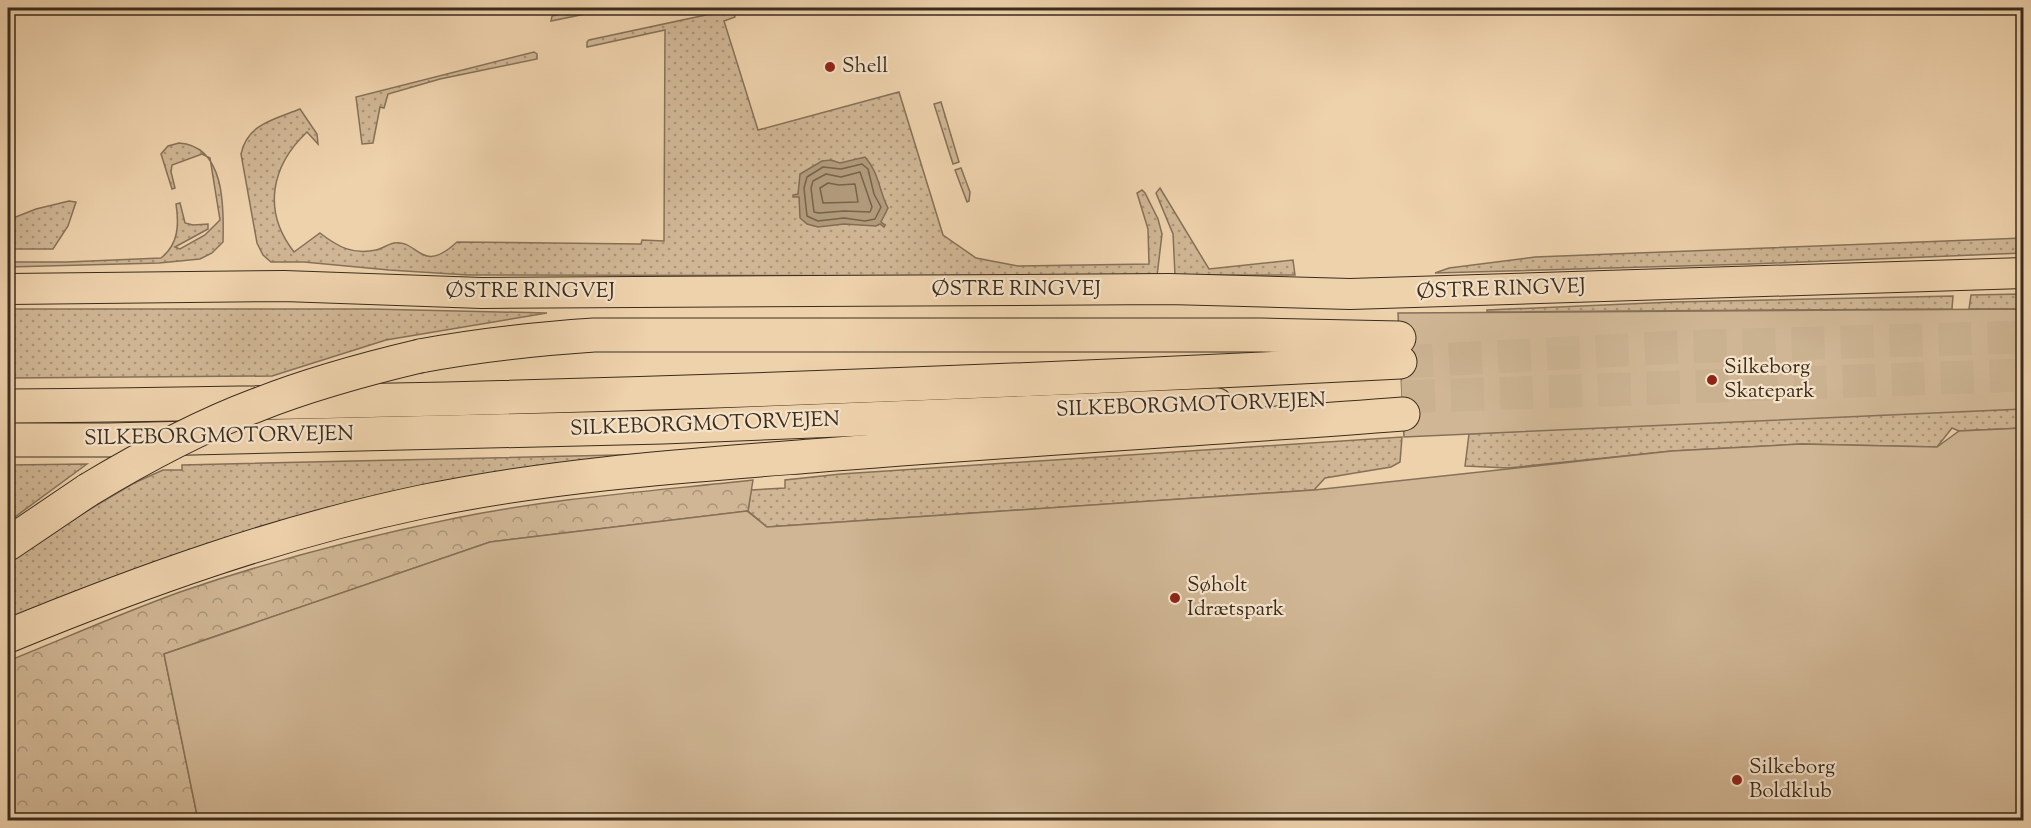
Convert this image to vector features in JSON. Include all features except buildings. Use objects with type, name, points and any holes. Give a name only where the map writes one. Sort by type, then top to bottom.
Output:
[{"type":"highway","name":"SILKEBORGMOTORVEJEN","points":[[8,406],[208,404],[663,393],[1400,350],[1261,335],[594,335],[464,348],[420,356],[337,378],[258,404],[220,420],[155,451],[88,490],[8,544]]},
{"type":"highway","name":"SILKEBORGMOTORVEJEN","points":[[8,440],[108,440],[698,426],[1403,405],[569,477],[421,502],[262,543],[134,586],[8,636]]},
{"type":"main road","name":"ØSTRE RINGVEJ","points":[[8,289],[284,286],[482,293],[1169,289],[1350,294],[2024,273]]},
{"type":"green space","points":[[587,8],[615,8],[551,21],[552,16]]},
{"type":"green space","points":[[734,9],[735,17],[724,21],[758,130],[899,92],[943,235],[976,258],[1018,266],[1149,264],[1148,229],[1137,193],[1142,190],[1158,219],[1162,234],[1157,276],[468,275],[304,262],[271,262],[263,255],[257,243],[241,154],[244,144],[256,129],[300,109],[317,134],[318,144],[307,132],[285,159],[275,189],[277,221],[294,252],[320,233],[340,246],[353,251],[368,251],[394,243],[402,243],[427,256],[445,252],[457,242],[641,244],[642,240],[664,241],[665,30],[587,47],[587,42]]},
{"type":"green space","points":[[534,52],[537,54],[537,59],[440,79],[388,94],[384,108],[380,107],[373,143],[362,144],[356,97]]},
{"type":"green space","points":[[941,102],[959,162],[953,164],[934,104]]},
{"type":"green space","points":[[179,143],[194,147],[206,156],[202,154],[172,165],[171,172],[175,188],[172,189],[161,154],[168,146]]},
{"type":"green space","points":[[211,163],[219,180],[223,212],[223,242],[212,253],[200,259],[159,263],[8,267],[8,262],[161,258],[174,240],[177,226],[176,204],[180,203],[185,223],[208,224],[208,229],[175,247],[180,249],[205,235],[220,220]]},
{"type":"green space","points":[[961,168],[970,192],[967,202],[955,170]]},
{"type":"green space","points":[[1160,188],[1209,269],[1293,260],[1295,275],[1175,275],[1173,234],[1156,193]]},
{"type":"green space","points":[[69,201],[76,202],[68,226],[53,249],[8,249],[8,220],[36,209]]},
{"type":"green space","points":[[2023,238],[2023,253],[1435,273],[1449,268],[1535,257]]},
{"type":"green space","points":[[2023,294],[2023,309],[1969,309],[1971,295]]},
{"type":"green space","points":[[1953,296],[1952,309],[1487,312],[1487,310],[1673,302]]},
{"type":"green space","points":[[8,309],[371,309],[547,313],[386,340],[272,376],[8,378]]},
{"type":"green space","name":"Silkeborg Skatepark","points":[[2023,309],[2023,409],[1404,437],[1398,313]]},
{"type":"green space","points":[[2023,403],[2023,428],[1959,431],[1952,428],[1937,447],[1801,444],[1672,451],[1508,468],[1465,466],[1469,434]]},
{"type":"green space","name":"Søholt Idrætspark","points":[[2023,428],[2023,820],[198,820],[164,654],[490,542],[747,511],[767,527],[1314,490],[1672,451],[1801,444],[1937,447],[1959,431]]},
{"type":"green space","points":[[1402,437],[1400,462],[1391,467],[1325,478],[1314,490],[767,527],[748,511],[751,490],[785,488],[785,480],[841,474]]},
{"type":"green space","points":[[661,454],[475,480],[8,629],[8,558],[134,483],[163,470],[182,470],[182,465]]},
{"type":"green space","points":[[87,464],[8,522],[8,465]]},
{"type":"green space","points":[[753,480],[748,511],[490,542],[164,654],[198,820],[8,820],[8,661],[180,592],[282,560],[386,533],[530,505]]},
{"type":"water","points":[[865,157],[876,175],[888,208],[881,222],[885,225],[884,227],[880,224],[876,226],[844,224],[818,227],[807,224],[800,218],[799,197],[793,197],[793,195],[798,194],[800,174],[822,161],[831,160],[840,163]]},
{"type":"tunnel","points":[[1400,362],[1677,347],[2024,337]]},
{"type":"tunnel","points":[[1402,397],[2024,375]]},
{"type":"place","name":"Shell","points":[[830,67]]},
{"type":"place","name":"Silkeborg Skatepark","points":[[1712,380]]},
{"type":"place","name":"Søholt Idrætspark","points":[[1175,598]]},
{"type":"place","name":"Silkeborg Boldklub","points":[[1737,780]]}]
